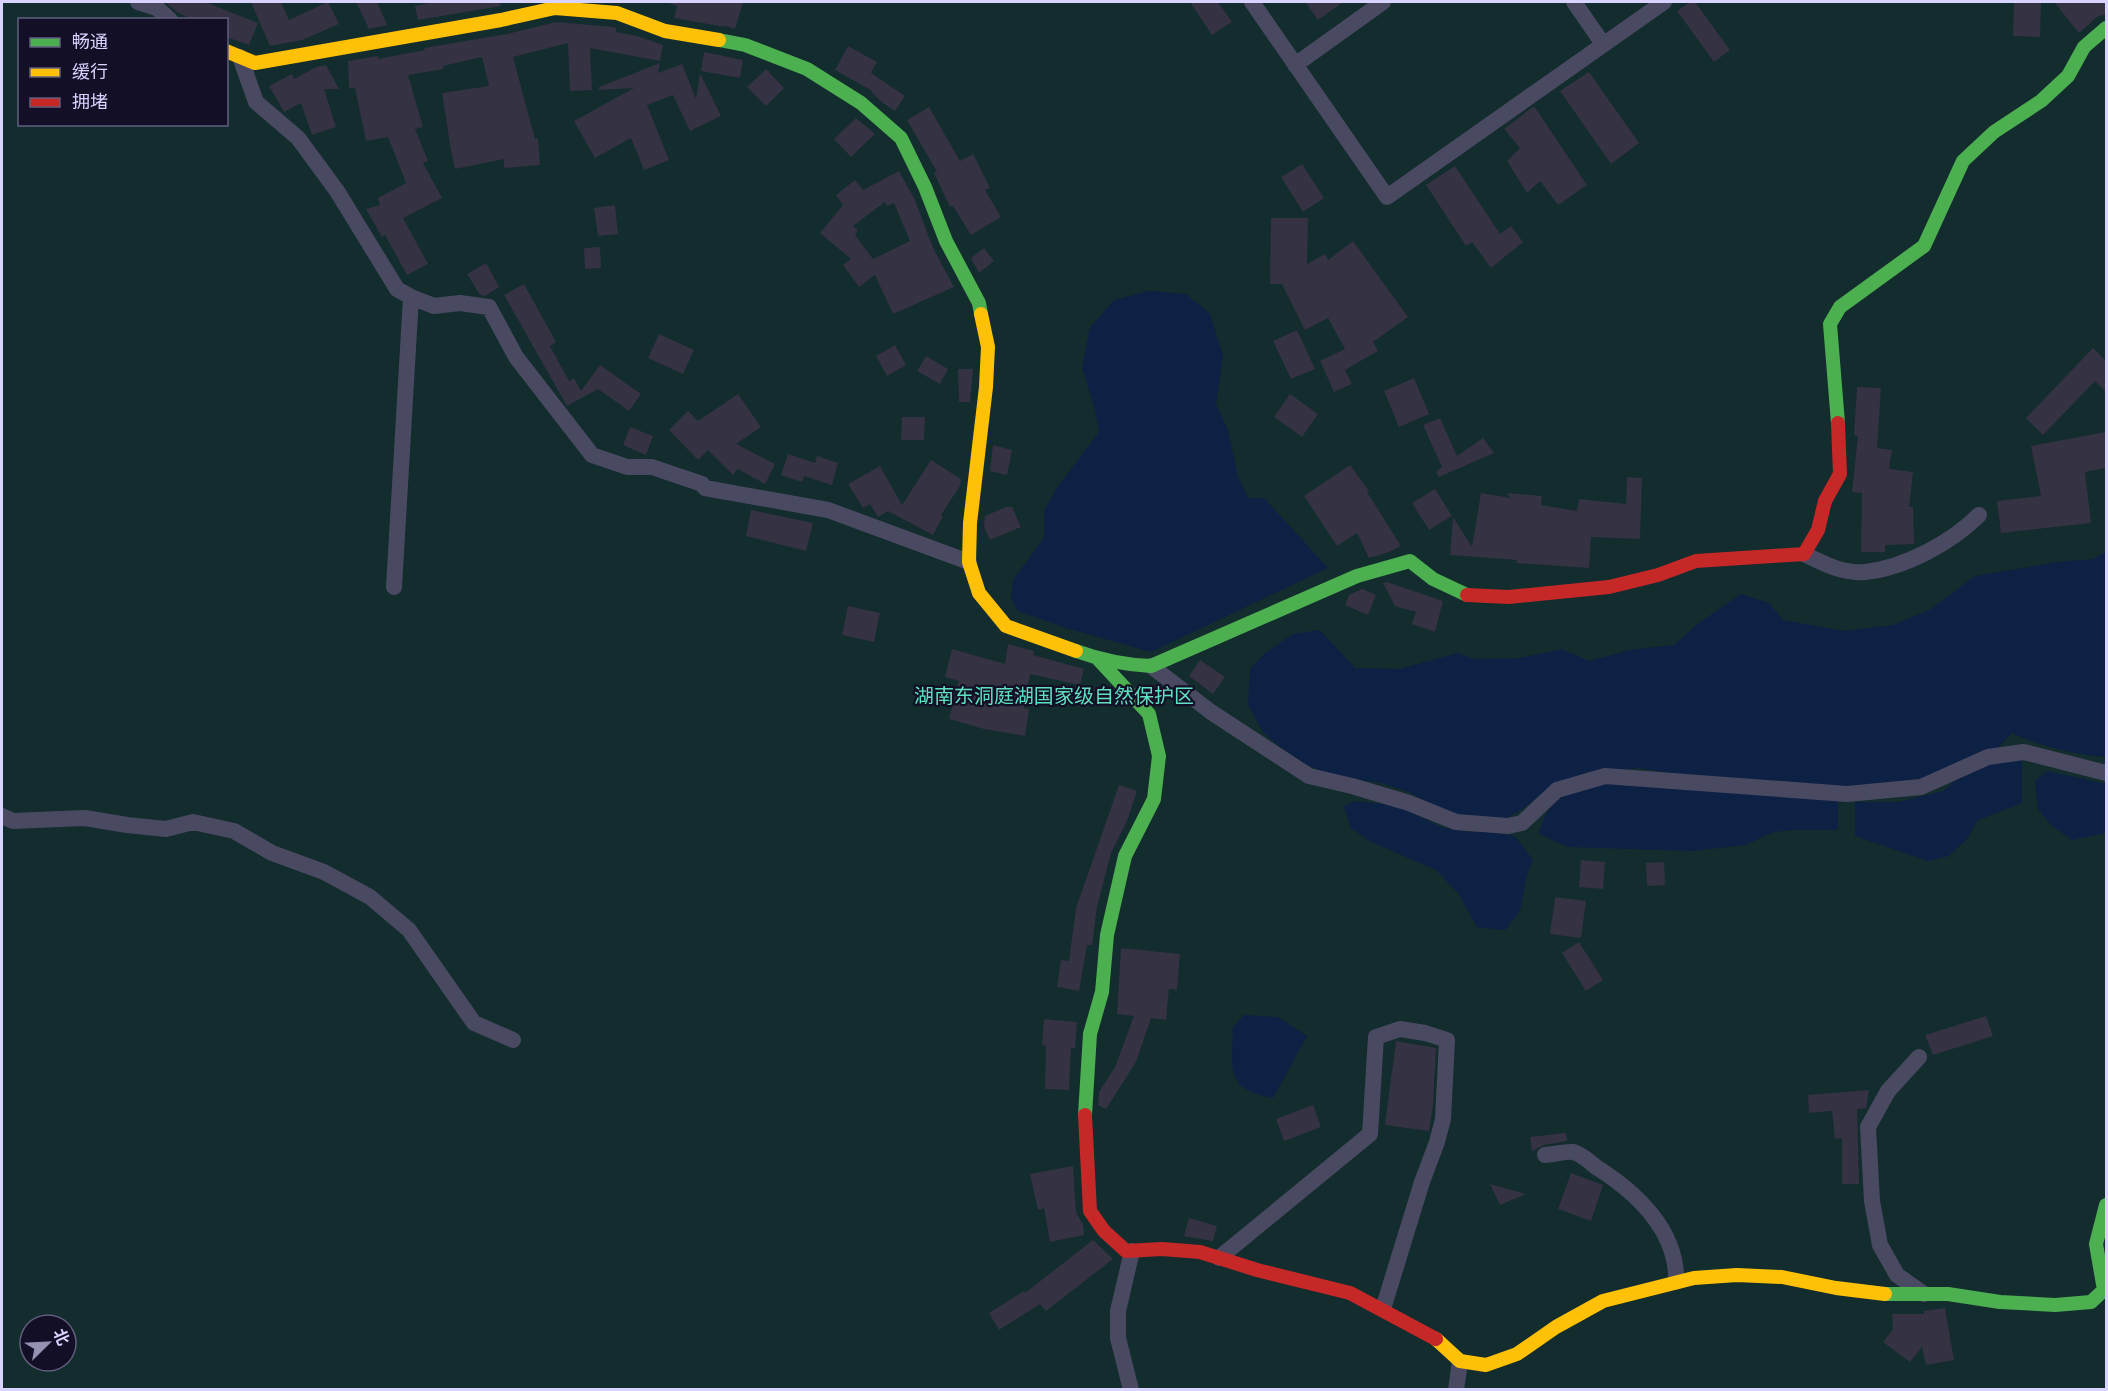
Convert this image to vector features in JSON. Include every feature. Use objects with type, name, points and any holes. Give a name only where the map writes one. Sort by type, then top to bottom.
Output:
[{"type":"street","points":[[1252,2],[1388,197],[1664,2]]},
{"type":"street","points":[[1295,65],[1383,2]]},
{"type":"street","points":[[1574,2],[1603,44]]},
{"type":"street","points":[[146,3],[168,18]]},
{"type":"street","points":[[233,54],[255,63],[501,20],[555,8],[617,14],[665,31],[745,45],[807,69],[861,103],[901,138],[925,187],[946,242],[979,303],[988,346],[986,387],[970,523],[969,562],[979,593],[1006,626],[1098,659],[1151,666],[1357,576],[1410,561],[1433,579],[1469,596],[1508,597],[1609,587],[1658,575],[1696,561],[1804,554],[1830,567],[1863,572],[1908,562],[1965,529],[1979,515]]},
{"type":"street","points":[[1804,554],[1818,530],[1825,501],[1840,474],[1836,385],[1830,324],[1840,308],[1924,246],[1963,161],[1994,132],[2041,101],[2068,76],[2084,47],[2106,28]]},
{"type":"street","points":[[233,54],[256,102],[298,138],[338,191],[397,289],[434,306],[460,303],[489,307],[516,357],[592,455],[627,467],[652,467],[702,484],[705,488],[828,510],[969,562]]},
{"type":"street","points":[[394,587],[411,297]]},
{"type":"street","points":[[1098,659],[1149,714],[1159,756],[1154,799],[1125,856],[1107,935],[1102,992],[1090,1034],[1084,1106],[1090,1211],[1104,1231],[1126,1251],[1162,1249],[1200,1252],[1350,1293],[1434,1337],[1460,1361],[1486,1365],[1517,1354],[1556,1327],[1603,1301],[1694,1278],[1737,1275],[1782,1277],[1836,1288],[1884,1294],[1947,1294],[2000,1302],[2055,1305],[2091,1302],[2104,1290],[2096,1244],[2106,1205]]},
{"type":"street","points":[[1151,666],[1211,712],[1309,776],[1390,797],[1456,822],[1508,826],[1522,823],[1557,790],[1605,776],[1847,794],[1922,787],[1988,757],[2024,752],[2106,774]]},
{"type":"street","points":[[2,816],[13,821],[85,818],[166,829],[193,822],[234,831],[272,852],[324,872],[370,897],[409,930],[474,1023],[513,1040]]},
{"type":"street","points":[[1219,1258],[1370,1134],[1376,1037],[1400,1029],[1425,1033],[1447,1040],[1443,1119],[1383,1309]]},
{"type":"street","points":[[1918,1057],[1888,1091],[1868,1127],[1872,1201],[1880,1245],[1897,1275],[1924,1294]]},
{"type":"street","points":[[1545,1155],[1574,1152],[1624,1185],[1652,1213],[1669,1244],[1677,1266],[1676,1282]]},
{"type":"street","points":[[1131,1389],[1118,1338],[1118,1311],[1132,1251]]},
{"type":"street","points":[[1456,1389],[1460,1361]]},
{"type":"green space","name":"湖南东洞庭湖国家级自然保护区","points":[[2,2],[2106,2],[2106,1389],[2,1390]]},
{"type":"water","points":[[1149,291],[1186,294],[1210,314],[1223,356],[1216,404],[1228,430],[1238,477],[1248,498],[1264,498],[1328,568],[1151,652],[1066,628],[1018,611],[1011,599],[1013,580],[1044,538],[1044,510],[1059,485],[1099,432],[1082,367],[1090,328],[1114,300]]},
{"type":"water","points":[[2106,552],[2106,757],[2058,749],[2012,733],[1997,749],[1924,778],[1843,788],[1783,781],[1676,774],[1639,768],[1596,773],[1554,785],[1505,819],[1455,818],[1409,792],[1381,783],[1335,777],[1305,764],[1263,732],[1248,705],[1250,669],[1264,654],[1293,634],[1320,630],[1355,668],[1399,669],[1458,653],[1473,659],[1520,658],[1562,649],[1589,661],[1630,650],[1674,645],[1699,623],[1741,594],[1769,603],[1783,620],[1844,631],[1894,625],[1931,609],[1975,576],[2059,562],[2093,559]]},
{"type":"water","points":[[1996,759],[2022,759],[2022,803],[1978,820],[1967,839],[1949,856],[1928,861],[1855,836],[1855,802],[1899,802],[1943,791],[1969,769]]},
{"type":"water","points":[[2047,771],[2106,784],[2106,833],[2072,840],[2051,825],[2038,809],[2035,781]]},
{"type":"water","points":[[1607,782],[1838,798],[1838,830],[1774,832],[1745,845],[1693,851],[1568,847],[1539,834],[1543,820],[1555,802],[1572,792]]},
{"type":"water","points":[[1356,801],[1399,806],[1441,827],[1515,836],[1533,860],[1527,875],[1520,911],[1505,930],[1477,927],[1458,893],[1436,870],[1369,841],[1350,827],[1344,806]]},
{"type":"water","points":[[1244,1015],[1278,1017],[1307,1036],[1273,1098],[1246,1089],[1234,1075],[1232,1066],[1233,1027]]},
{"type":"building","points":[[165,2],[205,2],[258,23],[249,45],[228,38],[228,18],[189,18]]},
{"type":"building","points":[[251,2],[281,2],[289,20],[328,2],[339,24],[302,40],[270,46]]},
{"type":"building","points":[[356,2],[377,2],[387,25],[369,29]]},
{"type":"building","points":[[435,2],[500,2],[501,6],[418,20],[415,6]]},
{"type":"building","points":[[666,2],[743,2],[735,29],[723,25],[725,27],[674,18],[677,6]]},
{"type":"building","points":[[1190,2],[1218,2],[1232,22],[1212,35]]},
{"type":"building","points":[[1305,2],[1343,2],[1318,20]]},
{"type":"building","points":[[1690,2],[1695,2],[1730,50],[1714,62],[1677,11]]},
{"type":"building","points":[[2014,2],[2041,2],[2040,37],[2013,36]]},
{"type":"building","points":[[2054,2],[2106,2],[2106,14],[2097,17],[2079,33]]},
{"type":"building","points":[[556,22],[614,27],[616,32],[663,45],[660,61],[590,48],[592,90],[570,91],[568,43],[513,57],[535,139],[538,138],[540,165],[504,168],[504,159],[455,169],[451,151],[442,93],[489,86],[482,57],[443,66],[444,69],[408,75],[423,127],[415,129],[428,161],[423,163],[442,198],[403,218],[428,264],[407,275],[385,235],[382,237],[366,209],[380,205],[378,198],[406,183],[388,137],[366,141],[355,88],[349,88],[348,61],[378,56],[378,59]]},
{"type":"building","points":[[848,46],[877,62],[871,73],[905,96],[895,111],[883,103],[872,91],[835,70]]},
{"type":"building","points":[[704,52],[743,60],[740,78],[701,71]]},
{"type":"building","points":[[660,63],[658,73],[682,64],[696,99],[700,73],[721,116],[690,131],[673,95],[647,105],[669,160],[644,170],[631,138],[595,158],[574,121],[634,88],[599,90],[599,87]]},
{"type":"building","points":[[326,65],[339,89],[324,89],[336,127],[312,135],[301,103],[284,112],[269,86],[292,74],[294,79],[316,67]]},
{"type":"building","points":[[766,69],[784,88],[766,106],[747,87]]},
{"type":"building","points":[[1589,72],[1639,143],[1611,164],[1560,91]]},
{"type":"building","points":[[1534,106],[1587,185],[1558,205],[1540,181],[1527,193],[1507,161],[1520,148],[1504,129]]},
{"type":"building","points":[[929,107],[960,161],[973,154],[990,188],[985,190],[1001,217],[971,235],[953,206],[950,207],[934,173],[937,172],[907,120]]},
{"type":"building","points":[[856,118],[875,134],[851,157],[834,139]]},
{"type":"building","points":[[1302,164],[1324,198],[1303,212],[1281,177]]},
{"type":"building","points":[[1455,166],[1500,234],[1511,226],[1523,242],[1491,268],[1472,242],[1466,246],[1426,185]]},
{"type":"building","points":[[899,171],[915,200],[933,248],[954,287],[893,314],[875,275],[859,287],[843,265],[851,259],[820,233],[843,205],[836,195],[855,180],[863,190]],"holes":[[[885,202],[887,206],[894,203],[910,241],[873,259],[855,235],[858,230],[853,226]]]},
{"type":"building","points":[[615,205],[618,234],[598,236],[594,208]]},
{"type":"building","points":[[1271,218],[1308,218],[1307,264],[1325,254],[1328,260],[1353,241],[1408,317],[1373,342],[1378,351],[1345,370],[1352,384],[1334,392],[1320,361],[1345,349],[1328,318],[1305,330],[1282,284],[1270,284]]},
{"type":"building","points":[[600,247],[601,268],[585,269],[584,248]]},
{"type":"building","points":[[984,248],[994,261],[979,273],[971,258]]},
{"type":"building","points":[[486,263],[499,287],[485,296],[480,295],[467,274]]},
{"type":"building","points":[[524,284],[556,342],[550,346],[569,381],[574,378],[581,391],[600,365],[641,394],[629,411],[598,389],[567,406],[504,295]]},
{"type":"building","points":[[1297,330],[1315,369],[1291,379],[1273,341]]},
{"type":"building","points":[[659,334],[694,350],[683,374],[648,358]]},
{"type":"building","points":[[895,345],[906,365],[887,376],[876,356]]},
{"type":"building","points":[[2093,348],[2106,361],[2106,392],[2095,381],[2043,435],[2026,418]]},
{"type":"building","points":[[926,356],[948,369],[940,384],[917,371]]},
{"type":"building","points":[[958,369],[973,369],[970,402],[959,402]]},
{"type":"building","points":[[1414,378],[1429,414],[1399,427],[1384,391]]},
{"type":"building","points":[[1857,387],[1881,388],[1877,448],[1892,450],[1889,469],[1913,472],[1909,507],[1913,507],[1914,544],[1885,545],[1885,552],[1861,552],[1862,493],[1852,492],[1858,436],[1854,435]]},
{"type":"building","points":[[738,394],[761,427],[736,444],[775,464],[765,484],[738,469],[733,475],[708,450],[698,460],[669,430],[688,411],[698,421]]},
{"type":"building","points":[[1290,394],[1318,414],[1302,437],[1274,417]]},
{"type":"building","points":[[902,417],[925,417],[924,440],[901,440]]},
{"type":"building","points":[[1440,418],[1457,456],[1483,438],[1494,453],[1439,477],[1436,472],[1442,467],[1423,425]]},
{"type":"building","points":[[630,427],[653,436],[646,455],[623,445]]},
{"type":"building","points":[[2106,432],[2106,468],[2085,472],[2091,523],[2001,533],[1997,501],[2041,496],[2031,446]]},
{"type":"building","points":[[993,445],[1012,450],[1007,475],[990,471]]},
{"type":"building","points":[[788,454],[815,463],[817,456],[838,463],[832,485],[804,476],[802,482],[781,475]]},
{"type":"building","points":[[931,460],[961,479],[960,486],[941,515],[943,516],[933,535],[888,511],[878,517],[870,504],[863,508],[848,484],[880,466],[902,505]]},
{"type":"building","points":[[1350,465],[1369,491],[1367,492],[1401,546],[1369,558],[1357,533],[1337,546],[1304,496]]},
{"type":"building","points":[[1627,477],[1642,478],[1640,539],[1591,537],[1589,568],[1516,563],[1517,560],[1450,555],[1453,517],[1472,547],[1481,493],[1511,498],[1507,493],[1542,496],[1541,505],[1577,511],[1579,499],[1626,504]]},
{"type":"building","points":[[1435,489],[1452,516],[1429,530],[1412,503]]},
{"type":"building","points":[[1006,507],[1012,507],[1021,527],[990,540],[984,527],[985,516]]},
{"type":"building","points":[[751,510],[813,523],[806,551],[746,536]]},
{"type":"building","points":[[1387,582],[1443,601],[1435,632],[1412,624],[1416,612],[1395,606],[1383,583]]},
{"type":"building","points":[[1362,589],[1376,595],[1368,615],[1345,605],[1349,595]]},
{"type":"building","points":[[848,606],[880,613],[874,642],[842,635]]},
{"type":"building","points":[[1008,644],[1034,651],[1033,655],[1084,669],[1080,685],[1030,674],[1024,708],[1029,709],[1025,736],[984,729],[949,719],[959,681],[945,677],[952,649],[1005,664]]},
{"type":"building","points":[[1200,660],[1225,677],[1213,694],[1189,676]]},
{"type":"building","points":[[1119,785],[1137,791],[1127,821],[1111,853],[1097,907],[1092,945],[1087,945],[1079,991],[1057,987],[1061,960],[1069,961],[1076,908]]},
{"type":"building","points":[[1581,860],[1605,862],[1603,889],[1579,887]]},
{"type":"building","points":[[1664,862],[1665,885],[1647,886],[1646,863]]},
{"type":"building","points":[[1555,897],[1586,901],[1581,938],[1550,934]]},
{"type":"building","points":[[1579,942],[1603,980],[1586,991],[1562,953]]},
{"type":"building","points":[[1121,948],[1180,954],[1177,990],[1169,989],[1166,1020],[1151,1018],[1136,1062],[1106,1109],[1098,1105],[1099,1092],[1115,1067],[1134,1016],[1117,1014]]},
{"type":"building","points":[[1986,1016],[1993,1036],[1933,1055],[1925,1035]]},
{"type":"building","points":[[1044,1019],[1077,1022],[1075,1048],[1071,1048],[1069,1090],[1045,1089],[1046,1046],[1042,1045]]},
{"type":"building","points":[[1396,1041],[1436,1048],[1433,1105],[1429,1131],[1385,1125]]},
{"type":"building","points":[[1869,1090],[1866,1108],[1857,1109],[1859,1184],[1842,1184],[1842,1138],[1835,1139],[1832,1111],[1809,1113],[1808,1095]]},
{"type":"building","points":[[1313,1105],[1321,1127],[1284,1141],[1276,1119]]},
{"type":"building","points":[[1566,1133],[1567,1141],[1544,1145],[1532,1151],[1530,1137]]},
{"type":"building","points":[[1073,1166],[1076,1212],[1083,1225],[1084,1235],[1050,1242],[1044,1208],[1038,1210],[1030,1174]]},
{"type":"building","points":[[1571,1173],[1603,1185],[1591,1221],[1558,1209]]},
{"type":"building","points":[[1490,1184],[1526,1194],[1500,1205]]},
{"type":"building","points":[[1189,1218],[1217,1226],[1213,1241],[1184,1236]]},
{"type":"building","points":[[1093,1240],[1113,1259],[1046,1311],[1040,1304],[999,1330],[989,1313],[1024,1291],[1025,1293]]},
{"type":"building","points":[[1945,1308],[1954,1360],[1926,1365],[1922,1347],[1910,1362],[1883,1342],[1893,1329],[1892,1314],[1924,1314],[1924,1311]]},
{"type":"traffic: fast","points":[[1838,423],[1830,324],[1840,307],[1924,246],[1963,161],[1994,132],[2041,101],[2068,76],[2084,47],[2106,28]]},
{"type":"traffic: fast","points":[[719,40],[745,45],[807,69],[861,103],[901,138],[925,187],[946,241],[979,303],[981,314]]},
{"type":"traffic: fast","points":[[1076,651],[1113,662],[1151,666],[1357,576],[1410,561],[1433,579],[1467,595]]},
{"type":"traffic: fast","points":[[1085,1115],[1090,1034],[1102,992],[1107,935],[1125,856],[1154,799],[1159,756],[1149,714],[1098,659]]},
{"type":"traffic: fast","points":[[1885,1294],[1948,1294],[2000,1302],[2055,1305],[2091,1302],[2104,1290],[2096,1244],[2106,1205]]},
{"type":"traffic: slow","points":[[228,52],[255,63],[501,20],[555,8],[617,13],[665,31],[719,40]]},
{"type":"traffic: slow","points":[[981,314],[988,347],[986,387],[970,523],[969,562],[979,593],[1006,626],[1076,651]]},
{"type":"traffic: slow","points":[[1436,1339],[1460,1361],[1486,1365],[1517,1354],[1556,1327],[1603,1301],[1694,1278],[1737,1275],[1782,1277],[1836,1288],[1885,1294]]},
{"type":"traffic: jam","points":[[1467,595],[1508,597],[1609,587],[1658,575],[1696,561],[1804,554],[1818,530],[1825,501],[1840,474],[1838,423]]},
{"type":"traffic: jam","points":[[1085,1115],[1090,1211],[1104,1231],[1126,1251],[1162,1249],[1200,1252],[1257,1270],[1350,1293],[1436,1339]]}]
